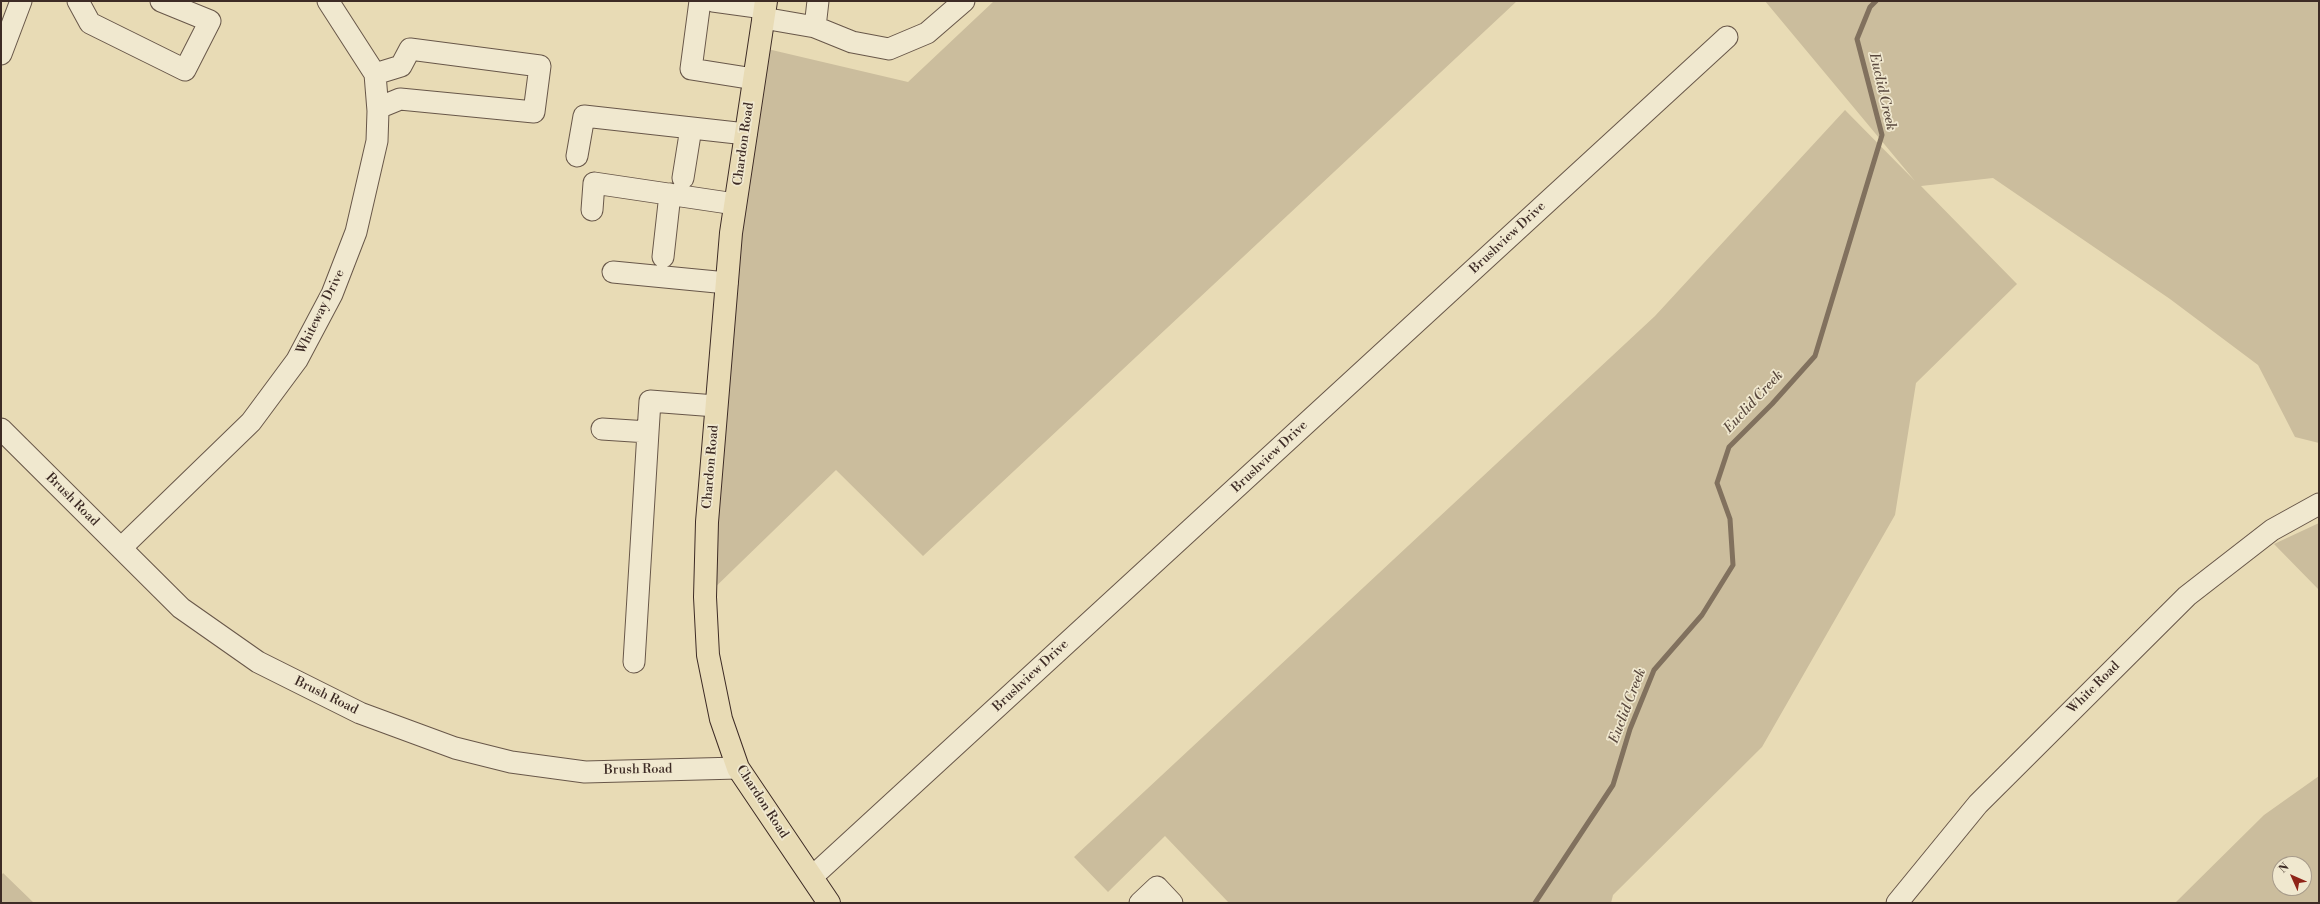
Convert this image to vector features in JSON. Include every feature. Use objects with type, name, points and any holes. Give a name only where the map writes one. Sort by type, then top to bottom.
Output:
[{"type":"main road","name":"Chardon Road","points":[[764,9],[735,204],[716,406],[707,522],[705,597],[708,655],[720,719],[738,768],[829,903]]},
{"type":"street","points":[[1,54],[21,1]]},
{"type":"street","points":[[78,1],[90,24],[185,70],[210,21],[162,1]]},
{"type":"street","name":"Whiteway Drive","points":[[121,548],[251,422],[297,360],[332,294],[356,232],[377,141],[378,108],[375,74],[328,1]]},
{"type":"street","points":[[700,1],[691,69],[754,79]]},
{"type":"street","points":[[713,1],[764,9],[852,42],[888,49],[927,33],[964,1]]},
{"type":"street","points":[[814,27],[818,1]]},
{"type":"street","name":"Brushview Drive","points":[[812,877],[1727,37]]},
{"type":"street","points":[[375,74],[401,66],[410,49],[540,66],[534,112],[400,99],[378,108]]},
{"type":"street","points":[[577,156],[584,116],[746,134]]},
{"type":"street","points":[[683,178],[691,128]]},
{"type":"street","points":[[592,210],[594,183],[735,204]]},
{"type":"street","points":[[663,257],[670,194]]},
{"type":"street","points":[[613,272],[727,283]]},
{"type":"street","points":[[634,662],[650,401],[716,406]]},
{"type":"street","name":"Brush Road","points":[[1,429],[181,608],[258,662],[360,713],[455,748],[511,762],[585,772],[738,768]]},
{"type":"street","points":[[602,429],[648,432]]},
{"type":"street","name":"White Road","points":[[1897,903],[1978,804],[2187,596],[2272,530],[2319,504]]},
{"type":"street","points":[[1140,903],[1157,887],[1172,903]]},
{"type":"shaded area","points":[[994,1],[1517,1],[923,556],[836,470],[705,597],[759,47],[908,82]]},
{"type":"shaded area","points":[[1765,1],[2319,1],[2319,443],[2295,437],[2258,365],[2170,299],[1993,178],[1921,186],[2017,284],[1916,383],[1895,515],[1762,747],[1613,895],[1611,903],[1229,903],[1165,836],[1108,892],[1074,857],[1655,316],[1845,110],[1915,181]]},
{"type":"shaded area","points":[[2319,523],[2319,590],[2274,544]]},
{"type":"shaded area","points":[[2319,776],[2319,903],[2175,903],[2264,815]]},
{"type":"shaded area","points":[[3,873],[34,903],[1,903],[1,876]]},
{"type":"waterway","name":"Euclid Creek","points":[[1535,903],[1613,785],[1630,729],[1654,670],[1702,615],[1733,565],[1730,519],[1717,483],[1729,447],[1772,404],[1815,356],[1882,135],[1857,39],[1870,7],[1876,1]]}]
